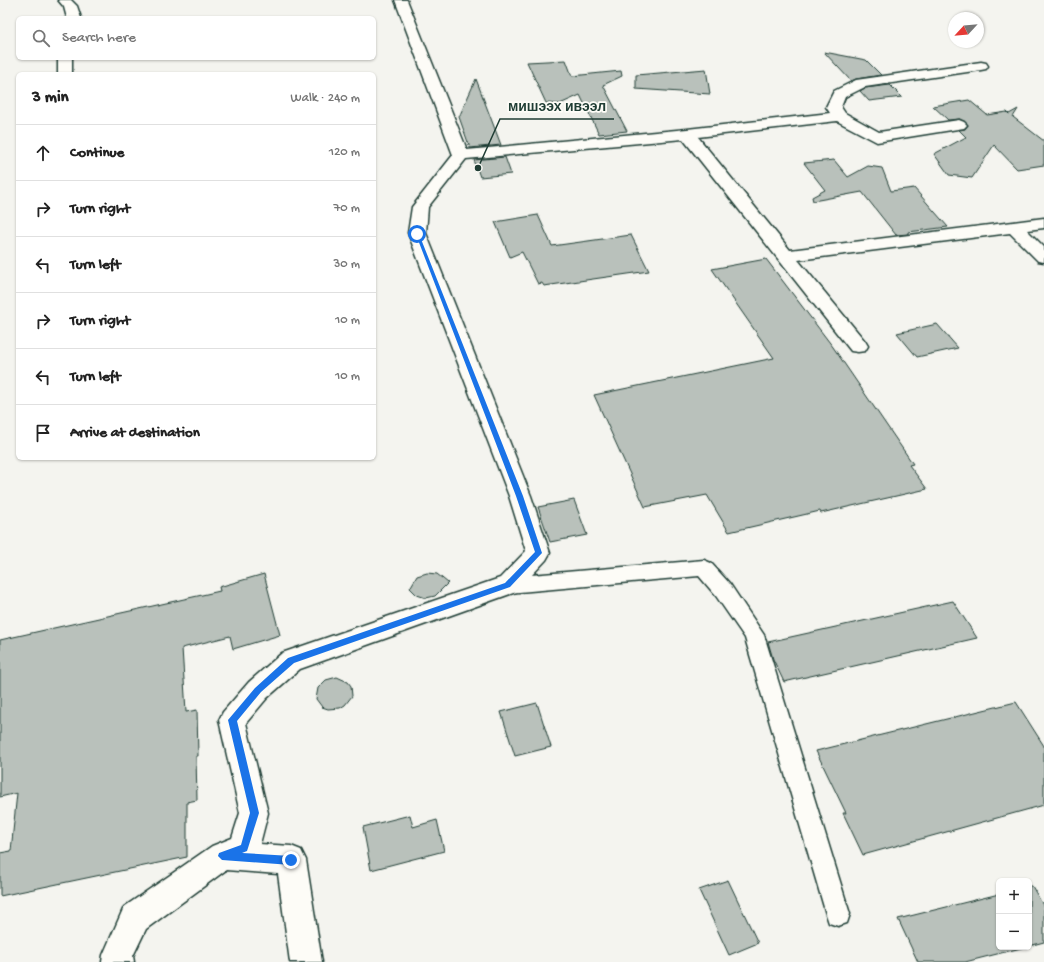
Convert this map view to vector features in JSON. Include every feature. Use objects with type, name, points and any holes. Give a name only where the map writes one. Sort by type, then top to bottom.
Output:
[{"type":"street","points":[[64,0],[70,6],[73,16]]},
{"type":"street","points":[[401,0],[461,154]]},
{"type":"street","points":[[65,60],[65,72]]},
{"type":"street","points":[[959,125],[877,137],[840,116],[833,107],[839,94],[861,83],[981,66]]},
{"type":"street","points":[[118,962],[118,956],[135,918],[222,856],[244,848],[254,813],[232,720],[258,690],[291,660],[508,585],[538,553],[520,496],[417,234],[420,208],[461,154],[687,134],[840,116]]},
{"type":"street","points":[[687,134],[858,346]]},
{"type":"street","points":[[785,256],[1044,223]]},
{"type":"street","points":[[1014,227],[1044,258]]},
{"type":"street","points":[[222,856],[291,860],[306,962]]},
{"type":"lane","points":[[508,585],[704,568],[723,590],[754,635],[838,914]]},
{"type":"building","points":[[824,52],[866,60],[881,75],[851,81]]},
{"type":"building","points":[[566,60],[572,76],[621,71],[622,76],[603,85],[627,131],[599,134],[580,95],[560,104],[546,103],[527,62]]},
{"type":"building","points":[[706,69],[710,94],[636,89],[636,75]]},
{"type":"building","points":[[476,79],[501,145],[470,148],[459,117]]},
{"type":"building","points":[[890,85],[902,97],[869,101],[860,91],[865,88]]},
{"type":"building","points":[[969,100],[987,115],[1007,112],[1009,114],[1018,109],[1013,117],[1044,141],[1044,165],[1017,169],[994,145],[972,178],[949,175],[934,154],[966,137],[959,130],[965,129],[968,125],[960,119],[948,120],[933,106]]},
{"type":"building","points":[[505,157],[511,174],[480,177],[474,160]]},
{"type":"building","points":[[834,160],[848,177],[868,166],[882,168],[891,191],[914,188],[948,227],[896,235],[862,192],[813,201],[812,197],[825,190],[804,163]]},
{"type":"building","points":[[538,215],[552,246],[631,235],[649,271],[544,286],[542,283],[538,284],[522,252],[510,257],[495,222]]},
{"type":"building","points":[[766,259],[833,347],[913,464],[909,465],[927,489],[821,513],[820,511],[729,532],[707,495],[645,507],[594,395],[774,358],[712,269]]},
{"type":"building","points":[[937,324],[958,348],[917,357],[897,333]]},
{"type":"building","points":[[574,500],[587,535],[550,542],[538,507]]},
{"type":"building","points":[[427,573],[437,574],[448,583],[435,596],[426,598],[417,595],[410,588],[417,576]]},
{"type":"building","points":[[264,574],[280,635],[233,649],[230,636],[182,648],[186,712],[197,710],[197,800],[187,802],[187,857],[0,896],[0,853],[11,851],[17,793],[0,797],[0,640],[220,591],[219,587]]},
{"type":"building","points":[[953,601],[977,638],[784,682],[773,659],[768,642]]},
{"type":"building","points":[[337,677],[348,682],[351,686],[352,696],[345,705],[340,708],[328,709],[322,707],[316,699],[318,688],[326,680]]},
{"type":"building","points":[[1016,702],[1044,746],[1044,805],[863,855],[843,813],[846,813],[816,751]]},
{"type":"building","points":[[537,703],[551,747],[515,756],[501,712]]},
{"type":"building","points":[[410,815],[413,827],[437,820],[444,851],[371,870],[363,827]]},
{"type":"building","points":[[728,880],[758,943],[729,955],[699,890]]},
{"type":"building","points":[[1032,886],[1044,907],[1044,942],[1032,945]]},
{"type":"building","points":[[996,895],[996,950],[1013,950],[965,962],[918,962],[898,919]]},
{"type":"place","name":"мишээх ивээл","points":[[478,168]]},
{"type":"route","points":[[291,860],[222,856],[244,848],[254,813],[232,720],[258,690],[291,660],[508,585],[538,553],[520,496],[417,234]]}]
